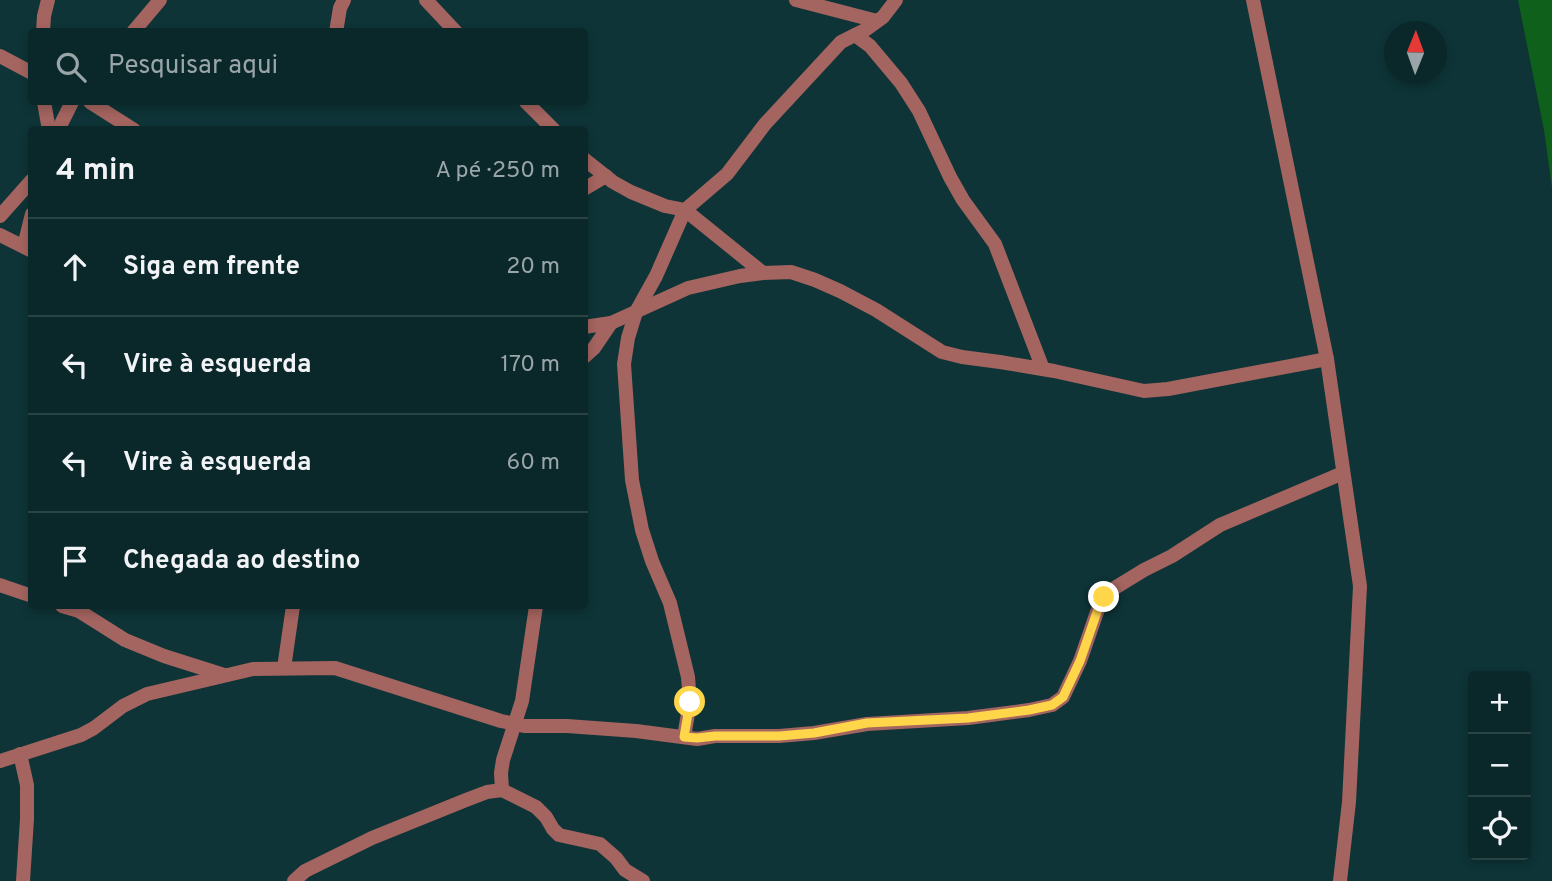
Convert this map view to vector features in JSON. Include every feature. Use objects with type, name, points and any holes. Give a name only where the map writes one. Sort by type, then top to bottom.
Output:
[{"type":"street","points":[[43,28],[48,0]]},
{"type":"street","points":[[136,28],[160,0]]},
{"type":"street","points":[[337,28],[344,0]]},
{"type":"street","points":[[426,0],[452,28]]},
{"type":"street","points":[[796,0],[877,21]]},
{"type":"street","points":[[684,737],[690,702],[688,677],[670,603],[642,530],[632,480],[625,364],[628,338],[636,312],[656,276],[685,209],[727,174],[765,124],[841,42],[877,21],[896,0]]},
{"type":"street","points":[[1253,0],[1327,359],[1360,586],[1349,802],[1340,881]]},
{"type":"street","points":[[855,35],[870,46],[901,83],[919,111],[956,189],[995,244],[1043,369]]},
{"type":"street","points":[[0,56],[28,71]]},
{"type":"street","points":[[45,105],[48,126]]},
{"type":"street","points":[[60,126],[70,105]]},
{"type":"street","points":[[95,105],[128,126]]},
{"type":"street","points":[[529,105],[550,126]]},
{"type":"street","points":[[588,162],[631,192],[665,206],[685,209],[763,273]]},
{"type":"street","points":[[588,187],[606,176]]},
{"type":"street","points":[[0,216],[28,184]]},
{"type":"street","points":[[0,235],[28,248]]},
{"type":"street","points":[[588,326],[611,323],[688,288],[740,276],[791,272],[815,280],[876,310],[942,352],[1043,369],[1144,391],[1327,359]]},
{"type":"street","points":[[588,353],[611,323]]},
{"type":"street","points":[[0,761],[81,735],[123,706],[147,694],[253,668],[335,668],[470,712],[524,726],[567,726],[697,738],[779,736],[814,733],[867,723],[968,718],[1029,710],[1052,705],[1063,697],[1080,661],[1097,612],[1104,597],[1113,589],[1220,526],[1343,474]]},
{"type":"street","points":[[0,585],[28,595]]},
{"type":"street","points":[[72,609],[124,640],[225,675]]},
{"type":"street","points":[[284,668],[293,609]]},
{"type":"street","points":[[502,790],[503,760],[522,701],[536,609]]},
{"type":"street","points":[[20,754],[27,785],[23,881]]},
{"type":"street","points":[[294,881],[305,871],[372,838],[487,792],[502,790],[536,807],[559,835],[600,844],[625,870],[643,881]]},
{"type":"shaded area","points":[[1518,0],[1552,0],[1552,188],[1544,130]]},
{"type":"route","points":[[690,702],[684,737],[697,738],[814,733],[867,723],[968,718],[1052,705],[1063,697],[1104,597]]}]
